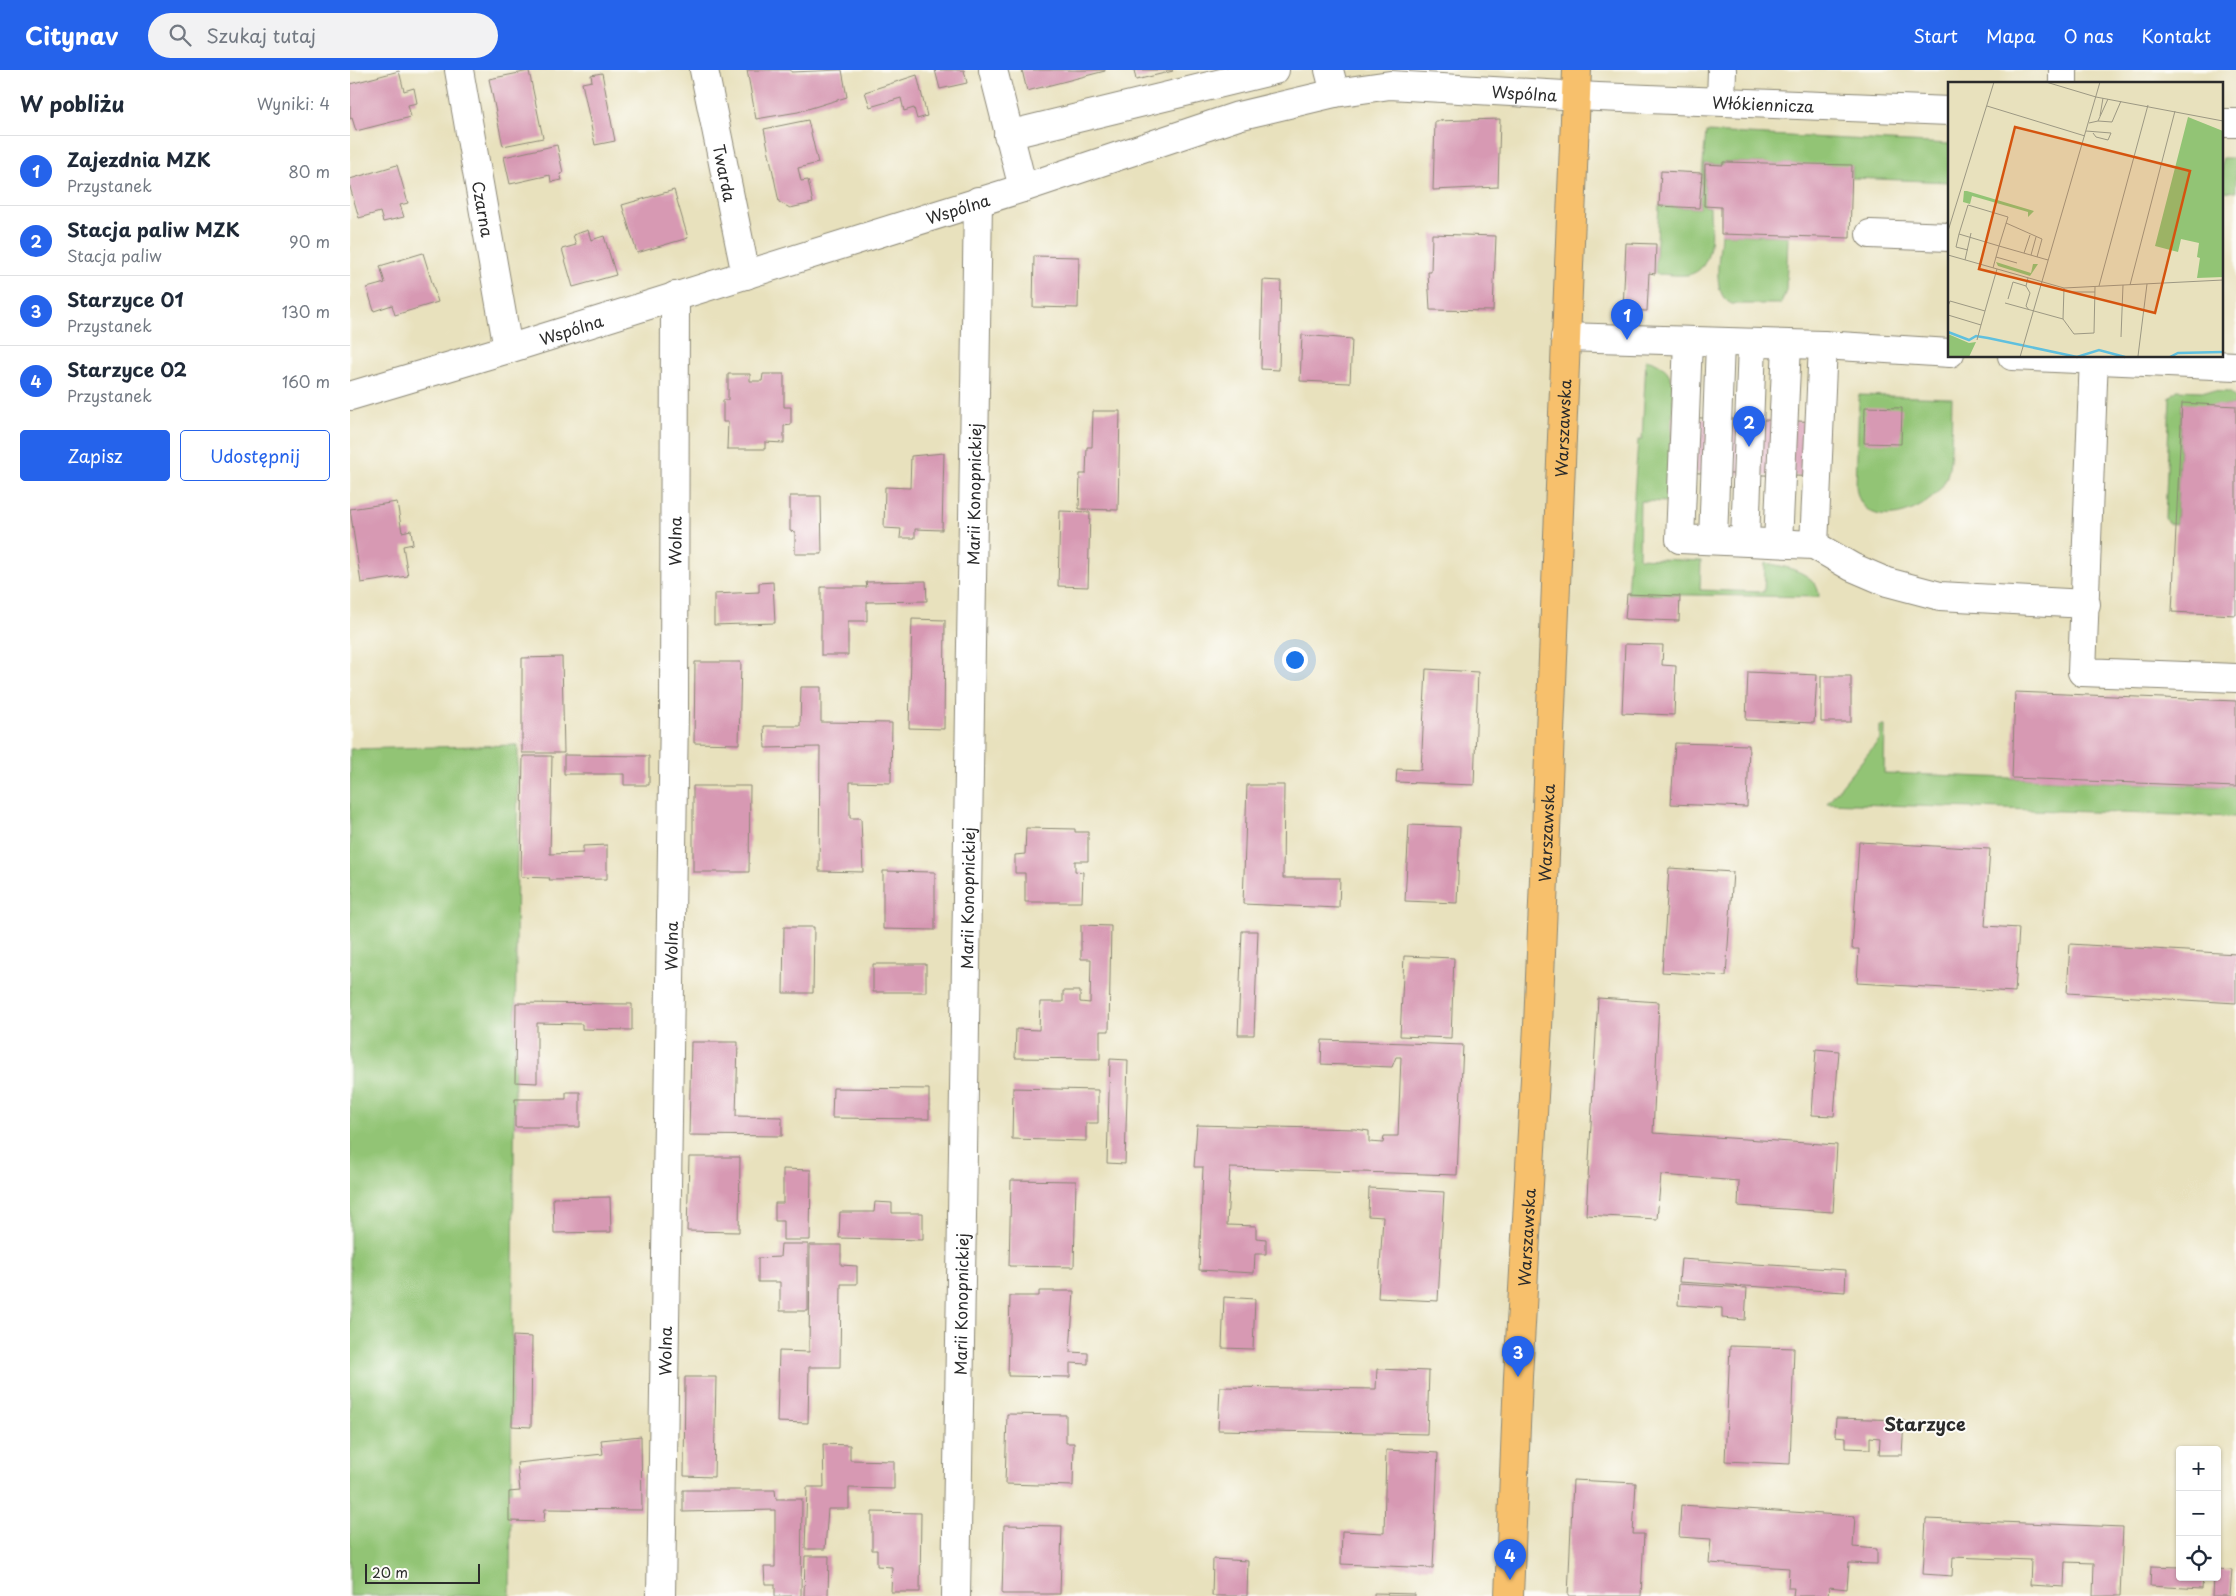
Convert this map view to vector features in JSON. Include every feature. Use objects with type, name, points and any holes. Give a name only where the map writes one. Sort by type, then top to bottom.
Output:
[{"type":"main road","name":"Warszawska","points":[[1509,1596],[1518,1377],[1538,1026],[1576,83]]},
{"type":"street","name":"Czarna","points":[[459,70],[508,349]]},
{"type":"street","name":"Twarda","points":[[704,70],[746,275]]},
{"type":"street","points":[[993,70],[1008,136],[1023,188]]},
{"type":"street","points":[[1008,136],[1275,70]]},
{"type":"street","points":[[1721,101],[1722,70]]},
{"type":"street","name":"Wspólna","points":[[350,396],[508,349],[1023,188],[1238,116],[1332,82],[1390,85],[1576,83]]},
{"type":"street","name":"Włókiennicza","points":[[1576,83],[1721,101],[1948,111]]},
{"type":"street","name":"Marii Konopnickiej","points":[[956,1596],[978,201]]},
{"type":"street","points":[[1870,234],[1948,237]]},
{"type":"street","name":"Wolna","points":[[661,1596],[674,712],[675,296]]},
{"type":"street","points":[[1565,337],[1752,343],[1948,353]]},
{"type":"street","points":[[1688,341],[1680,539],[1814,544],[1861,571],[1887,582],[1940,596],[2086,604]]},
{"type":"street","points":[[1713,540],[1720,342]]},
{"type":"street","points":[[1745,541],[1752,343]]},
{"type":"street","points":[[1778,543],[1787,345]]},
{"type":"street","points":[[1814,544],[1823,346]]},
{"type":"street","points":[[2236,366],[2094,358],[2082,672],[2236,678]]},
{"type":"green space","points":[[1706,132],[1948,144],[1948,182],[1852,178],[1852,166],[1723,162],[1723,165],[1705,164],[1704,206],[1710,207],[1711,226],[1710,247],[1707,257],[1697,272],[1687,275],[1655,274],[1659,206],[1699,208]]},
{"type":"green space","points":[[2224,158],[2236,158],[2236,192],[2224,191]]},
{"type":"green space","points":[[1721,234],[1788,236],[1786,291],[1781,304],[1732,304],[1725,299],[1721,292],[1718,273]]},
{"type":"green space","points":[[1646,359],[1656,362],[1664,368],[1674,385],[1669,502],[1640,501],[1639,558],[1701,561],[1700,590],[1764,592],[1765,563],[1781,566],[1807,576],[1817,588],[1819,597],[1627,594],[1638,440],[1642,440]]},
{"type":"green space","points":[[2177,390],[2230,392],[2235,398],[2235,406],[2182,404],[2176,525],[2169,524],[2165,518],[2170,397]]},
{"type":"green space","points":[[1859,395],[1952,398],[1951,451],[1946,479],[1938,491],[1926,502],[1912,510],[1897,515],[1882,515],[1869,511],[1860,501],[1856,485]]},
{"type":"green space","points":[[1880,726],[1885,726],[1884,773],[2236,787],[2236,817],[1827,803],[1880,739]]},
{"type":"green space","points":[[518,745],[510,1596],[350,1596],[350,749]]},
{"type":"building","points":[[747,70],[791,70],[791,72],[842,70],[847,97],[798,112],[756,119]]},
{"type":"building","points":[[935,70],[964,70],[967,83],[940,89]]},
{"type":"building","points":[[1022,70],[1105,70],[1105,71],[1027,91]]},
{"type":"building","points":[[1134,70],[1172,70],[1173,71],[1136,80]]},
{"type":"building","points":[[399,71],[404,91],[414,88],[417,103],[408,105],[411,117],[356,131],[352,118],[350,119],[350,84]]},
{"type":"building","points":[[529,71],[543,138],[503,146],[489,79]]},
{"type":"building","points":[[602,73],[615,141],[595,145],[582,83],[592,81],[591,75]]},
{"type":"building","points":[[917,75],[927,116],[917,119],[914,108],[904,111],[901,98],[870,107],[865,92]]},
{"type":"building","points":[[1500,119],[1498,187],[1433,190],[1435,121]]},
{"type":"building","points":[[808,120],[818,163],[798,168],[801,181],[808,180],[813,203],[790,208],[779,202],[764,129]]},
{"type":"building","points":[[557,145],[563,173],[560,174],[562,180],[551,182],[550,175],[510,184],[504,157]]},
{"type":"building","points":[[1723,162],[1852,165],[1850,238],[1721,234],[1721,207],[1704,206],[1705,164],[1723,165]]},
{"type":"building","points":[[397,165],[408,203],[400,205],[404,217],[383,222],[380,212],[359,218],[350,187],[350,179]]},
{"type":"building","points":[[1661,171],[1702,173],[1699,208],[1659,206]]},
{"type":"building","points":[[674,190],[688,238],[637,253],[622,205]]},
{"type":"building","points":[[588,230],[591,240],[604,236],[616,275],[573,287],[562,249],[576,245],[573,235]]},
{"type":"building","points":[[1432,234],[1496,236],[1493,311],[1430,310],[1428,272],[1431,272]]},
{"type":"building","points":[[1626,243],[1656,244],[1655,274],[1649,273],[1647,311],[1623,310]]},
{"type":"building","points":[[423,253],[438,302],[395,315],[392,305],[374,311],[367,288],[385,283],[380,266]]},
{"type":"building","points":[[1034,256],[1079,257],[1078,308],[1033,307]]},
{"type":"building","points":[[1263,280],[1281,281],[1279,370],[1261,369]]},
{"type":"building","points":[[1302,335],[1352,339],[1350,383],[1300,381]]},
{"type":"building","points":[[728,374],[750,374],[750,381],[762,381],[763,374],[784,374],[784,407],[791,407],[791,425],[784,426],[784,443],[765,442],[765,449],[727,449],[728,422],[723,422],[723,400],[728,400]]},
{"type":"building","points":[[2182,403],[2236,406],[2236,615],[2172,612]]},
{"type":"building","points":[[1865,407],[1902,408],[1901,444],[1864,443]]},
{"type":"building","points":[[1093,411],[1120,411],[1118,510],[1079,509],[1080,474],[1086,474],[1087,447],[1092,447]]},
{"type":"building","points":[[1672,417],[1827,422],[1825,477],[1671,472]]},
{"type":"building","points":[[944,453],[942,530],[915,529],[915,538],[900,538],[901,529],[884,528],[885,487],[910,488],[911,456]]},
{"type":"building","points":[[790,496],[821,496],[822,554],[795,554],[795,532],[790,531]]},
{"type":"building","points":[[397,502],[402,532],[411,530],[413,544],[403,546],[408,576],[361,583],[350,509]]},
{"type":"building","points":[[1060,511],[1090,512],[1088,587],[1058,586]]},
{"type":"building","points":[[926,581],[927,601],[867,602],[867,621],[848,621],[848,655],[821,655],[821,587],[867,587],[866,582]]},
{"type":"building","points":[[773,582],[775,623],[714,625],[714,594],[759,592],[759,583]]},
{"type":"building","points":[[1627,594],[1680,596],[1679,621],[1625,619]]},
{"type":"building","points":[[912,619],[945,620],[944,729],[909,728]]},
{"type":"building","points":[[1625,644],[1663,645],[1662,665],[1676,666],[1674,715],[1622,713]]},
{"type":"building","points":[[562,657],[564,753],[522,753],[522,658]]},
{"type":"building","points":[[695,662],[741,662],[739,744],[694,743]]},
{"type":"building","points":[[1426,669],[1478,672],[1474,785],[1396,782],[1397,769],[1421,770]]},
{"type":"building","points":[[1748,672],[1817,675],[1814,723],[1746,720]]},
{"type":"building","points":[[1821,676],[1851,676],[1851,722],[1821,722]]},
{"type":"building","points":[[801,687],[821,687],[821,722],[892,723],[891,783],[850,782],[850,818],[861,818],[863,872],[819,871],[820,747],[765,748],[764,726],[800,726]]},
{"type":"building","points":[[2015,692],[2236,701],[2236,787],[2012,778]]},
{"type":"building","points":[[1675,743],[1749,745],[1747,807],[1671,804]]},
{"type":"building","points":[[564,755],[649,756],[649,785],[624,785],[624,774],[564,774]]},
{"type":"building","points":[[523,756],[552,756],[550,854],[583,853],[583,846],[607,845],[607,879],[549,880],[550,878],[521,877]]},
{"type":"building","points":[[1247,785],[1284,785],[1283,878],[1340,878],[1339,908],[1243,904]]},
{"type":"building","points":[[693,786],[750,786],[749,872],[693,872]]},
{"type":"building","points":[[1409,825],[1460,827],[1457,903],[1405,901]]},
{"type":"building","points":[[1026,828],[1075,829],[1075,832],[1088,832],[1088,861],[1075,861],[1075,871],[1083,872],[1082,902],[1025,902],[1025,873],[1015,873],[1015,855],[1025,854]]},
{"type":"building","points":[[1859,842],[1990,849],[1985,926],[2019,928],[2015,992],[1857,983],[1859,949],[1852,949]]},
{"type":"building","points":[[1669,868],[1733,872],[1726,976],[1662,972]]},
{"type":"building","points":[[883,871],[935,872],[935,930],[883,929]]},
{"type":"building","points":[[1081,925],[1111,926],[1109,1031],[1100,1031],[1100,1059],[1015,1058],[1016,1029],[1039,1030],[1040,1002],[1063,1002],[1063,991],[1080,991],[1080,1002],[1090,1003],[1091,959],[1081,959]]},
{"type":"building","points":[[784,927],[814,927],[813,993],[783,993]]},
{"type":"building","points":[[1242,931],[1258,931],[1254,1035],[1238,1035]]},
{"type":"building","points":[[2070,944],[2236,954],[2236,1003],[2067,993]]},
{"type":"building","points":[[1404,956],[1454,958],[1451,1038],[1400,1036]]},
{"type":"building","points":[[873,964],[926,964],[926,992],[873,992]]},
{"type":"building","points":[[1598,998],[1659,1002],[1653,1133],[1837,1145],[1833,1212],[1738,1206],[1739,1181],[1661,1175],[1657,1219],[1586,1215]]},
{"type":"building","points":[[516,1003],[632,1004],[632,1030],[582,1029],[582,1024],[537,1023],[537,1083],[515,1082]]},
{"type":"building","points":[[1322,1040],[1463,1045],[1457,1175],[1230,1168],[1227,1225],[1256,1226],[1256,1238],[1266,1239],[1266,1254],[1255,1254],[1254,1273],[1199,1270],[1203,1167],[1194,1167],[1197,1125],[1355,1129],[1369,1131],[1369,1142],[1383,1143],[1384,1136],[1398,1136],[1401,1057],[1396,1057],[1392,1067],[1321,1064]]},
{"type":"building","points":[[691,1042],[738,1042],[736,1116],[782,1117],[782,1136],[689,1135]]},
{"type":"building","points":[[1816,1049],[1839,1051],[1834,1116],[1812,1115]]},
{"type":"building","points":[[1110,1059],[1128,1060],[1125,1164],[1107,1163]]},
{"type":"building","points":[[833,1088],[929,1089],[929,1119],[832,1118]]},
{"type":"building","points":[[1013,1088],[1098,1090],[1098,1123],[1086,1123],[1086,1141],[1012,1139]]},
{"type":"building","points":[[566,1092],[580,1092],[580,1127],[515,1127],[515,1099],[566,1099]]},
{"type":"building","points":[[689,1157],[740,1157],[739,1232],[687,1231]]},
{"type":"building","points":[[783,1169],[811,1170],[810,1240],[783,1240],[783,1221],[775,1221],[775,1203],[783,1203]]},
{"type":"building","points":[[1011,1180],[1076,1181],[1074,1267],[1009,1266]]},
{"type":"building","points":[[1369,1188],[1444,1192],[1438,1301],[1378,1298],[1383,1217],[1368,1216]]},
{"type":"building","points":[[610,1197],[611,1232],[554,1233],[553,1198]]},
{"type":"building","points":[[875,1202],[892,1203],[892,1213],[923,1213],[923,1240],[839,1238],[840,1212],[874,1212]]},
{"type":"building","points":[[781,1244],[808,1244],[808,1311],[780,1311],[780,1282],[758,1282],[758,1258],[780,1257]]},
{"type":"building","points":[[810,1245],[841,1245],[841,1265],[857,1266],[857,1284],[841,1284],[840,1367],[809,1367],[808,1423],[777,1422],[779,1351],[809,1352]]},
{"type":"building","points":[[1681,1259],[1846,1270],[1845,1292],[1679,1282]]},
{"type":"building","points":[[1679,1284],[1747,1288],[1745,1320],[1722,1318],[1722,1308],[1678,1305]]},
{"type":"building","points":[[1039,1291],[1074,1291],[1070,1352],[1088,1353],[1088,1364],[1070,1363],[1070,1377],[1008,1376],[1010,1296],[1039,1296]]},
{"type":"building","points":[[1224,1297],[1255,1299],[1253,1349],[1222,1348]]},
{"type":"building","points":[[513,1336],[532,1337],[531,1427],[512,1426]]},
{"type":"building","points":[[1730,1346],[1794,1348],[1790,1464],[1725,1461]]},
{"type":"building","points":[[1377,1369],[1429,1371],[1427,1434],[1218,1430],[1220,1387],[1376,1389]]},
{"type":"building","points":[[685,1377],[716,1377],[714,1477],[684,1476]]},
{"type":"building","points":[[1007,1414],[1066,1415],[1066,1443],[1074,1443],[1073,1486],[1005,1484]]},
{"type":"building","points":[[1836,1418],[1904,1420],[1902,1455],[1879,1455],[1880,1438],[1870,1437],[1870,1449],[1846,1448],[1846,1437],[1835,1436]]},
{"type":"building","points":[[641,1436],[642,1510],[545,1509],[544,1522],[509,1521],[509,1492],[520,1491],[517,1463],[603,1454],[601,1440]]},
{"type":"building","points":[[823,1444],[850,1445],[850,1460],[894,1461],[894,1489],[849,1488],[849,1509],[828,1509],[825,1549],[805,1549],[807,1487],[824,1487]]},
{"type":"building","points":[[1386,1450],[1438,1453],[1433,1568],[1341,1564],[1342,1531],[1384,1533]]},
{"type":"building","points":[[1573,1480],[1636,1483],[1633,1534],[1644,1534],[1641,1596],[1568,1596]]},
{"type":"building","points":[[683,1490],[775,1490],[776,1499],[802,1499],[801,1596],[775,1596],[775,1584],[765,1584],[764,1567],[775,1567],[775,1510],[683,1512]]},
{"type":"building","points":[[1681,1505],[1855,1516],[1853,1547],[1877,1549],[1877,1564],[1849,1563],[1847,1589],[1829,1587],[1828,1596],[1793,1596],[1794,1588],[1788,1588],[1789,1568],[1709,1563],[1711,1539],[1679,1537]]},
{"type":"building","points":[[872,1512],[921,1513],[920,1592],[891,1592],[892,1567],[877,1566],[877,1550],[872,1550]]},
{"type":"building","points":[[1926,1519],[2123,1527],[2120,1596],[2093,1596],[2094,1563],[2065,1562],[2064,1587],[2030,1585],[2031,1560],[1953,1557],[1952,1576],[1923,1574]]},
{"type":"building","points":[[1004,1525],[1062,1526],[1060,1594],[1002,1594]]},
{"type":"building","points":[[805,1556],[829,1556],[828,1596],[804,1596]]},
{"type":"building","points":[[1213,1559],[1248,1561],[1247,1596],[1212,1596]]},
{"type":"building","points":[[2151,1566],[2176,1567],[2176,1581],[2203,1581],[2202,1589],[2150,1586]]},
{"type":"building","points":[[2221,1569],[2232,1570],[2230,1596],[2212,1596],[2213,1581],[2221,1581]]},
{"type":"building","points":[[1374,1593],[1415,1594],[1415,1596],[1374,1596]]},
{"type":"place","name":"Zajezdnia MZK","points":[[1627,340]]},
{"type":"place","name":"Stacja paliw MZK","points":[[1749,447]]},
{"type":"place","name":"Starzyce 01","points":[[1518,1377]]},
{"type":"place","name":"Starzyce 02","points":[[1510,1580]]},
{"type":"district","name":"Starzyce","points":[[1925,1423]]}]
